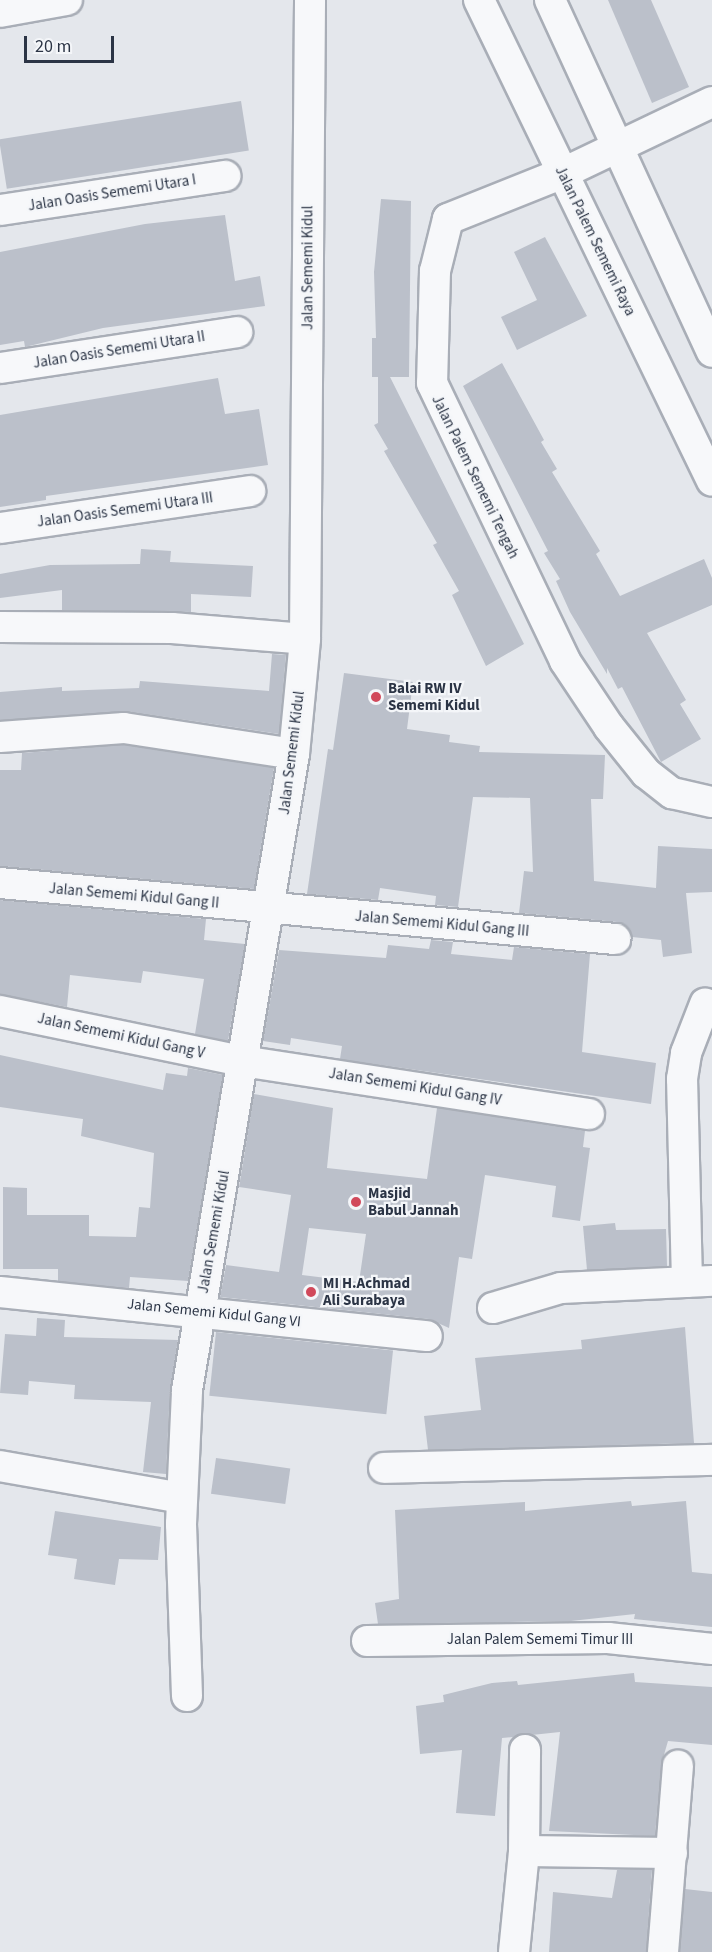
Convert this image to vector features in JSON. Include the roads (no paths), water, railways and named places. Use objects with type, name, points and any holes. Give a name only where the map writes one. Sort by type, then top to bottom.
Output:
[{"type":"street","points":[[0,12],[67,0]]},
{"type":"street","name":"Jalan Sememi Kidul","points":[[187,1696],[182,1498],[188,1390],[294,754],[305,639],[310,0]]},
{"type":"street","name":"Jalan Palem Sememi Raya","points":[[479,0],[712,481]]},
{"type":"street","points":[[550,0],[616,149],[712,352]]},
{"type":"street","name":"Jalan Palem Sememi Tengah","points":[[712,102],[563,173],[448,219],[435,271],[434,394],[565,661],[609,727],[646,773],[672,793],[712,802]]},
{"type":"street","name":"Jalan Oasis Sememi Utara I","points":[[0,210],[225,176]]},
{"type":"street","name":"Jalan Oasis Sememi Utara II","points":[[0,368],[237,332]]},
{"type":"street","name":"Jalan Oasis Sememi Utara III","points":[[0,528],[250,491]]},
{"type":"street","points":[[0,627],[172,628],[305,639]]},
{"type":"street","points":[[0,737],[124,728],[294,754]]},
{"type":"street","name":"Jalan Sememi Kidul Gang II","points":[[0,884],[269,909]]},
{"type":"street","name":"Jalan Sememi Kidul Gang III","points":[[269,909],[615,939]]},
{"type":"street","points":[[493,1308],[561,1288],[700,1282],[682,1079],[686,1053],[705,1004]]},
{"type":"street","name":"Jalan Sememi Kidul Gang V","points":[[0,1011],[242,1061]]},
{"type":"street","name":"Jalan Sememi Kidul Gang IV","points":[[242,1061],[589,1114]]},
{"type":"street","name":"Jalan Sememi Kidul Gang VI","points":[[0,1292],[200,1310],[427,1336]]},
{"type":"street","points":[[384,1468],[712,1460]]},
{"type":"street","points":[[0,1466],[182,1498]]},
{"type":"street","name":"Jalan Palem Sememi Timur III","points":[[367,1641],[608,1638],[712,1649]]},
{"type":"street","points":[[514,1952],[524,1851],[525,1750]]},
{"type":"street","points":[[663,1952],[678,1766]]},
{"type":"street","points":[[524,1851],[672,1853]]},
{"type":"place","name":"Balai RW IV Sememi Kidul","points":[[376,697]]},
{"type":"place","name":"Masjid Babul Jannah","points":[[356,1202]]},
{"type":"place","name":"MI H.Achmad Ali Surabaya","points":[[311,1292]]}]
